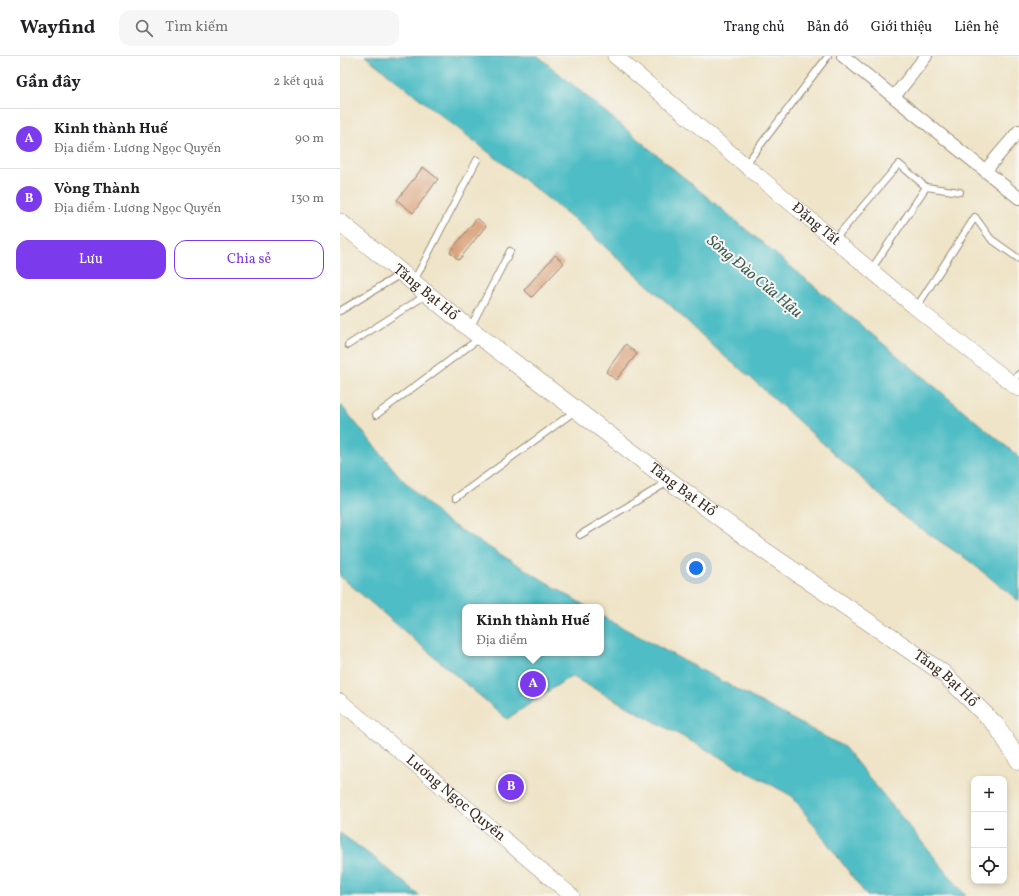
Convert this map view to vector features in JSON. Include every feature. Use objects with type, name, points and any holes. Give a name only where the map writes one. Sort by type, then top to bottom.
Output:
[{"type":"main road","name":"Tăng Bạt Hổ","points":[[340,222],[475,333],[670,481],[771,555],[943,673],[996,725],[1019,762]]},
{"type":"street","name":"Đặng Tất","points":[[615,56],[834,241],[916,308],[1016,382]]},
{"type":"street","points":[[843,56],[1019,198]]},
{"type":"street","points":[[894,97],[926,56]]},
{"type":"street","points":[[985,171],[1019,131]]},
{"type":"street","name":"Lương Ngọc Quyến","points":[[340,701],[572,896]]},
{"type":"lane","points":[[745,165],[828,56]]},
{"type":"lane","points":[[340,310],[408,278],[477,160]]},
{"type":"lane","points":[[834,241],[899,164],[926,187],[960,192]]},
{"type":"lane","points":[[871,270],[926,187]]},
{"type":"lane","points":[[916,308],[975,217],[991,239],[1019,259]]},
{"type":"lane","points":[[376,415],[475,333],[510,251]]},
{"type":"lane","points":[[348,345],[428,294]]},
{"type":"lane","points":[[456,498],[576,410]]},
{"type":"lane","points":[[580,535],[670,481]]},
{"type":"water","name":"Sông Đào Cửa Hậu","points":[[365,56],[538,56],[1019,457],[1019,601],[968,560],[905,518],[573,218]]},
{"type":"water","points":[[340,404],[400,477],[444,520],[582,604],[462,604],[462,656],[604,656],[604,618],[844,747],[966,896],[867,896],[792,796],[571,676],[507,719],[340,576]]},
{"type":"water","points":[[340,833],[377,860],[420,896],[340,896]]},
{"type":"building","points":[[423,167],[438,179],[413,213],[397,200]]},
{"type":"building","points":[[477,218],[486,226],[459,260],[450,252]]},
{"type":"building","points":[[555,255],[564,263],[532,297],[524,290]]},
{"type":"building","points":[[626,344],[637,354],[616,380],[606,372]]},
{"type":"place","name":"Kinh thành Huế","points":[[533,684]]},
{"type":"place","name":"Vòng Thành","points":[[511,787]]}]
